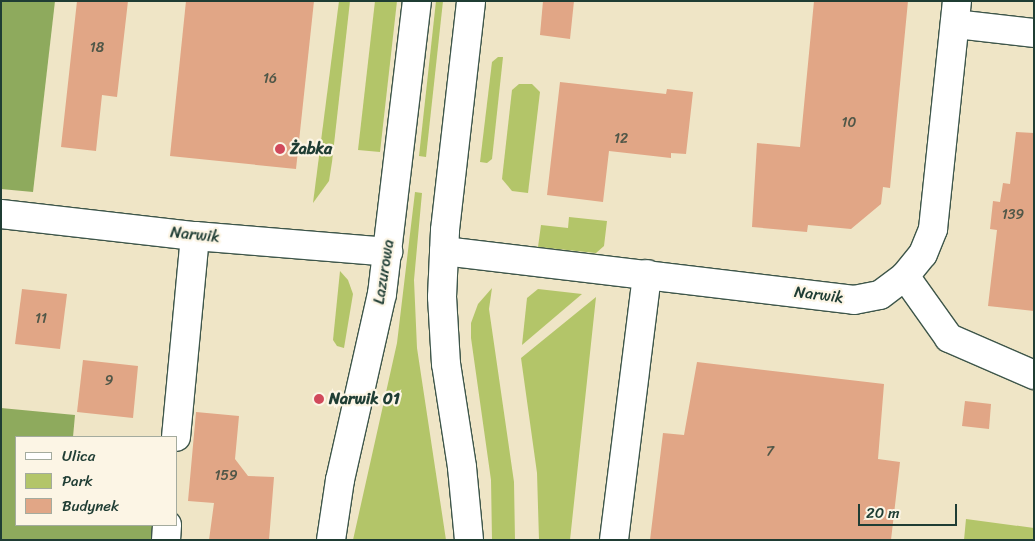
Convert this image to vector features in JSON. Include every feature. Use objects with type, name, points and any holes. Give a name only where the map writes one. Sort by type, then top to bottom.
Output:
[{"type":"street","name":"Lazurowa","points":[[331,540],[340,480],[388,252],[417,1]]},
{"type":"street","points":[[469,540],[443,331],[444,251],[470,1]]},
{"type":"street","name":"Narwik","points":[[444,251],[854,300],[880,295],[905,276],[923,254],[934,229],[956,13]]},
{"type":"street","points":[[956,13],[1034,33]]},
{"type":"street","name":"Narwik","points":[[1,214],[195,236],[388,252]]},
{"type":"street","points":[[176,436],[195,236]]},
{"type":"street","points":[[614,540],[647,274]]},
{"type":"street","points":[[905,276],[949,338],[1034,375]]},
{"type":"street","points":[[166,540],[167,526]]},
{"type":"green space","points":[[1,1],[55,1],[33,192],[1,189]]},
{"type":"green space","points":[[339,1],[350,1],[332,162],[329,181],[313,203]]},
{"type":"green space","points":[[375,1],[397,1],[380,152],[358,150]]},
{"type":"green space","points":[[436,1],[443,1],[426,157],[419,156]]},
{"type":"green space","points":[[498,57],[503,57],[492,159],[487,163],[480,162],[492,62]]},
{"type":"green space","points":[[519,84],[532,84],[540,92],[528,193],[512,191],[502,179],[512,90]]},
{"type":"green space","points":[[415,192],[422,193],[414,280],[417,348],[446,540],[353,540],[397,343]]},
{"type":"green space","points":[[569,217],[607,221],[604,246],[596,253],[538,247],[541,225],[568,228]]},
{"type":"green space","points":[[340,271],[348,280],[353,294],[344,348],[337,346],[333,340]]},
{"type":"green space","points":[[492,288],[489,309],[514,482],[515,540],[492,540],[491,480],[471,338],[471,323],[478,304]]},
{"type":"green space","points":[[538,289],[582,294],[522,345],[527,298]]},
{"type":"green space","points":[[596,297],[570,540],[539,540],[537,473],[521,358]]},
{"type":"green space","points":[[1,408],[75,415],[73,436],[15,436],[15,526],[155,526],[153,540],[1,540]]},
{"type":"green space","points":[[966,519],[1034,528],[1034,540],[964,540]]},
{"type":"building","points":[[77,1],[128,1],[117,97],[102,95],[96,151],[61,147]]},
{"type":"building","points":[[186,1],[314,1],[296,169],[170,156]]},
{"type":"building","points":[[543,1],[574,1],[570,39],[540,35]]},
{"type":"building","points":[[814,1],[908,1],[890,188],[883,187],[881,204],[851,229],[808,225],[807,232],[752,227],[757,143],[800,147]]},
{"type":"building","points":[[560,82],[666,94],[667,89],[693,92],[686,154],[671,153],[671,158],[609,151],[603,202],[547,195]]},
{"type":"building","points":[[1016,132],[1034,133],[1034,311],[988,306],[997,230],[990,229],[993,201],[1000,202],[1003,183],[1010,184]]},
{"type":"building","points":[[22,289],[67,294],[60,349],[15,344]]},
{"type":"building","points":[[83,360],[138,366],[133,418],[77,412]]},
{"type":"building","points":[[697,362],[884,384],[878,459],[900,462],[891,540],[650,540],[663,433],[684,435]]},
{"type":"building","points":[[965,401],[991,404],[989,429],[962,426]]},
{"type":"building","points":[[196,412],[239,416],[235,459],[248,476],[274,477],[269,540],[209,540],[214,503],[188,501]]},
{"type":"place","name":"Żabka","points":[[280,149]]},
{"type":"place","name":"Narwik 01","points":[[319,399]]}]
